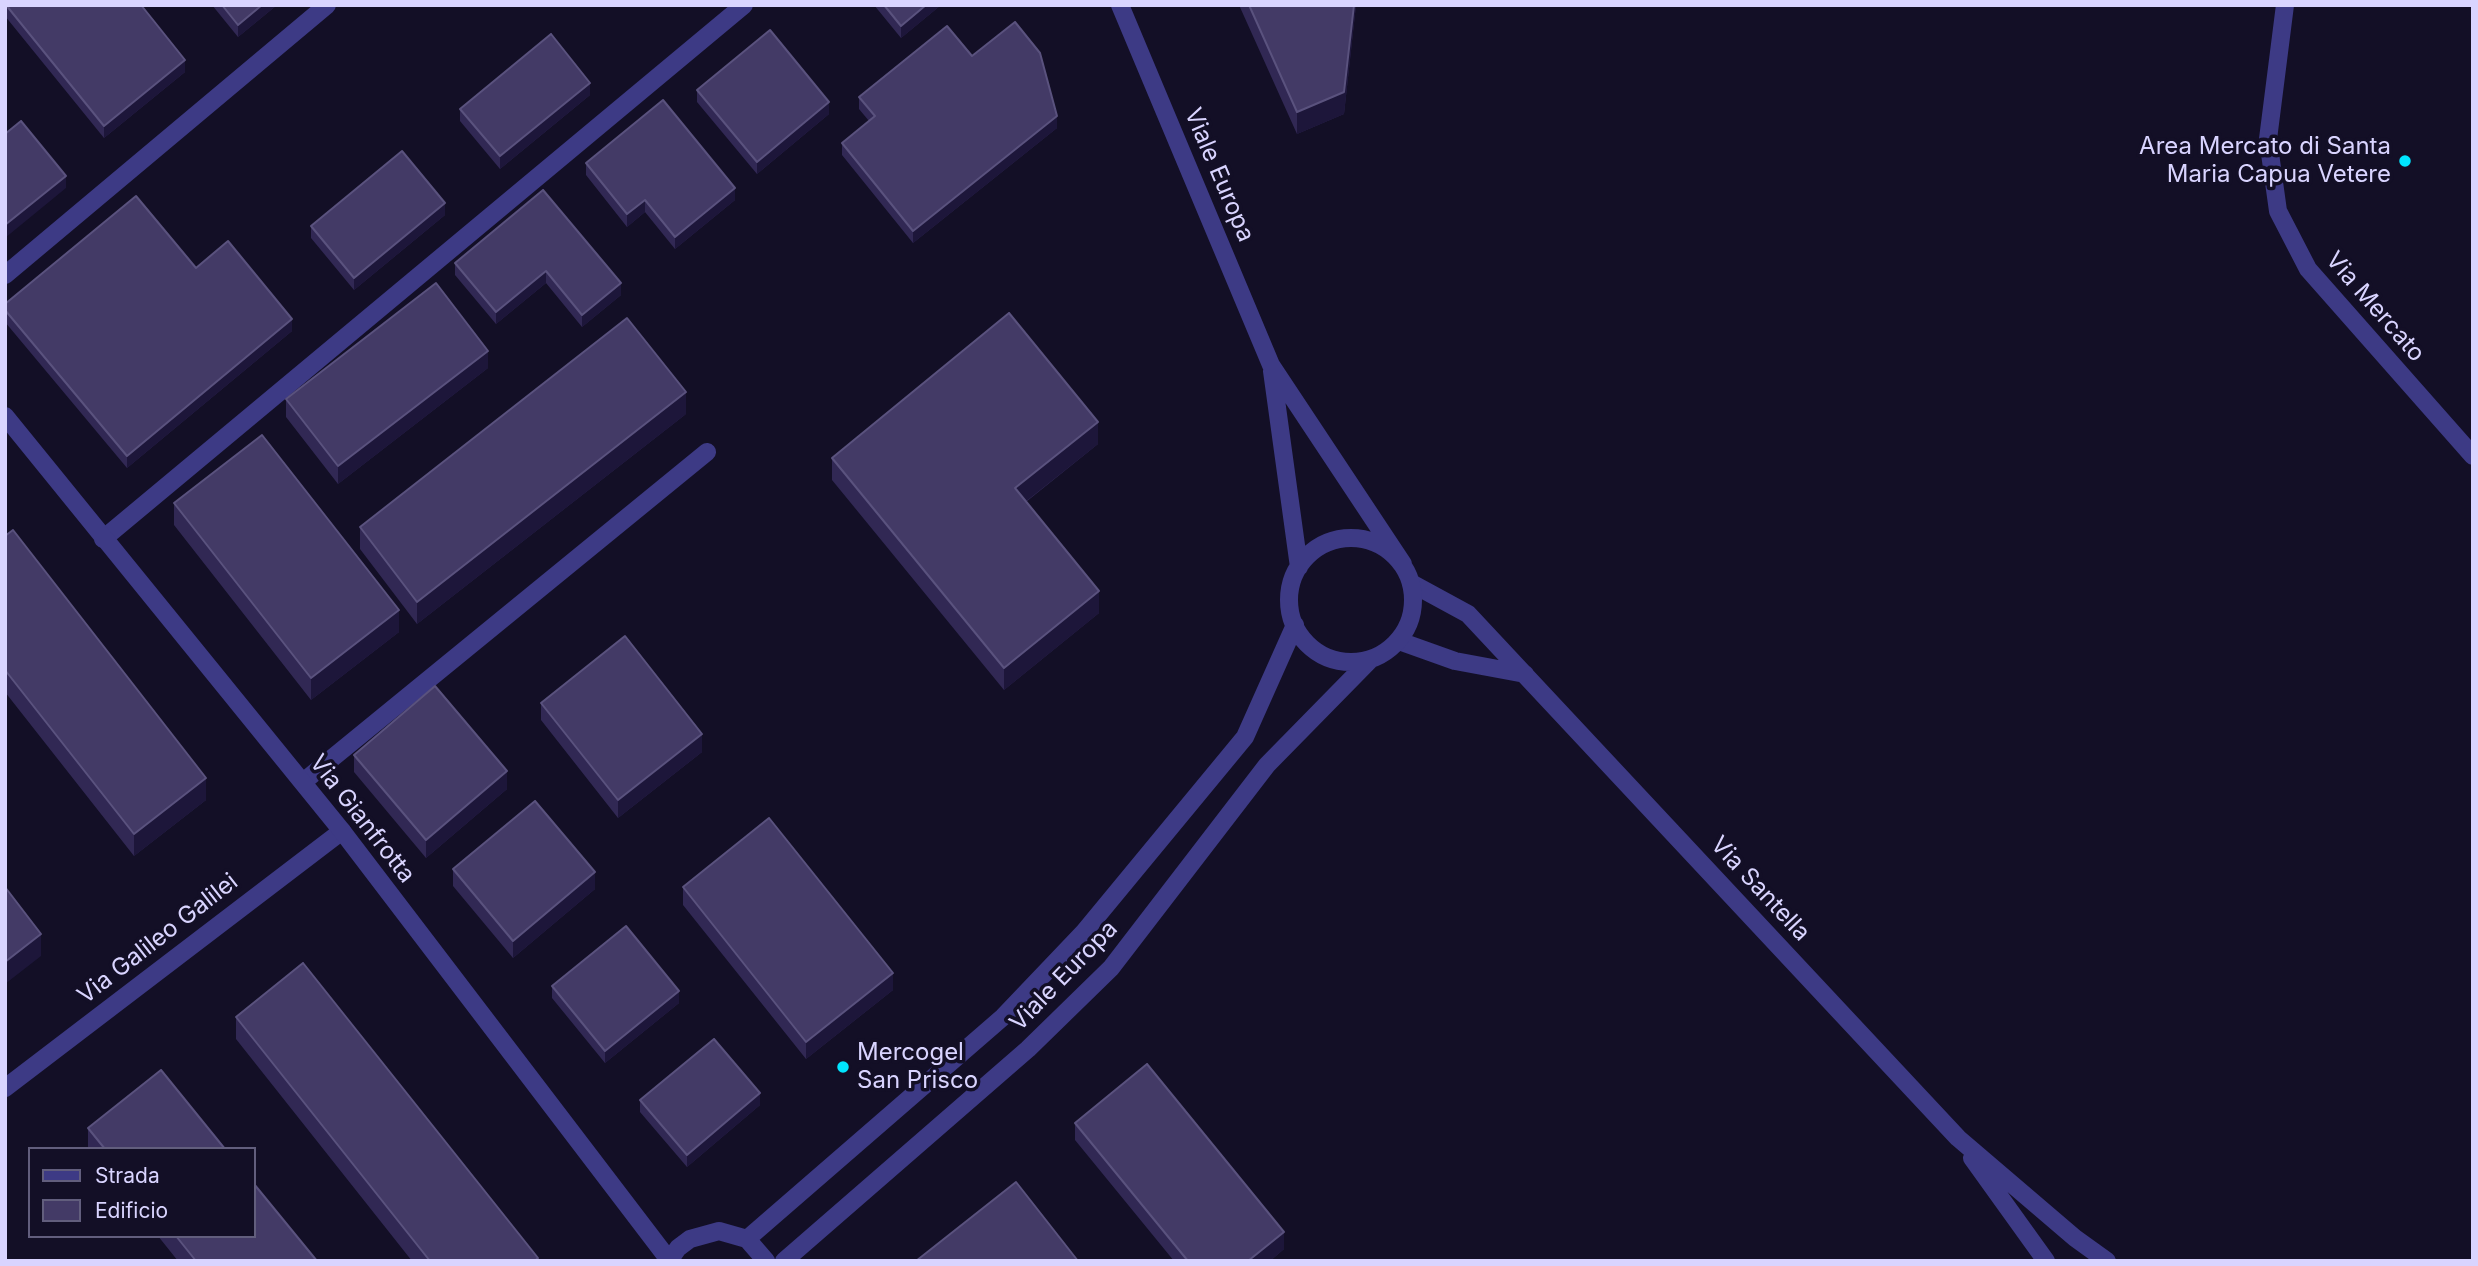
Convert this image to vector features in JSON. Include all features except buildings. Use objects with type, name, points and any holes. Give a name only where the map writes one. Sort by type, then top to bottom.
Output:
[{"type":"street","points":[[5,275],[327,5]]},
{"type":"street","points":[[103,539],[744,5]]},
{"type":"street","name":"Viale Europa","points":[[1120,5],[1271,365],[1403,564]]},
{"type":"street","name":"Via Mercato","points":[[2286,5],[2268,139],[2278,211],[2308,269],[2473,456]]},
{"type":"street","name":"Viale Europa","points":[[1271,365],[1299,567]]},
{"type":"street","name":"Via Gianfrotta","points":[[8,427],[342,831],[669,1260]]},
{"type":"street","points":[[303,782],[707,452]]},
{"type":"street","points":[[1350,537],[1370,540],[1388,550],[1403,564],[1411,583],[1414,603],[1409,623],[1399,640],[1371,659],[1353,662],[1335,660],[1305,641],[1295,625],[1289,606],[1291,585],[1299,567],[1312,551],[1330,541],[1350,537]]},
{"type":"street","name":"Via Santella","points":[[1411,583],[1468,614],[1958,1138],[2075,1238],[2107,1261]]},
{"type":"street","name":"Viale Europa","points":[[747,1239],[1003,1017],[1084,932],[1245,737],[1295,625]]},
{"type":"street","points":[[1399,640],[1455,661],[1525,674]]},
{"type":"street","name":"Viale Europa","points":[[784,1261],[1028,1049],[1111,968],[1267,765],[1371,659]]},
{"type":"street","name":"Via Galileo Galilei","points":[[5,1088],[342,831]]},
{"type":"street","name":"Via Santella","points":[[1958,1138],[2046,1261]]},
{"type":"street","points":[[669,1260],[678,1248],[704,1233],[719,1231],[747,1239],[766,1261]]},
{"type":"place","name":"Area Mercato di Santa Maria Capua Vetere","points":[[2405,161]]},
{"type":"place","name":"Mercogel San Prisco","points":[[843,1067]]}]
